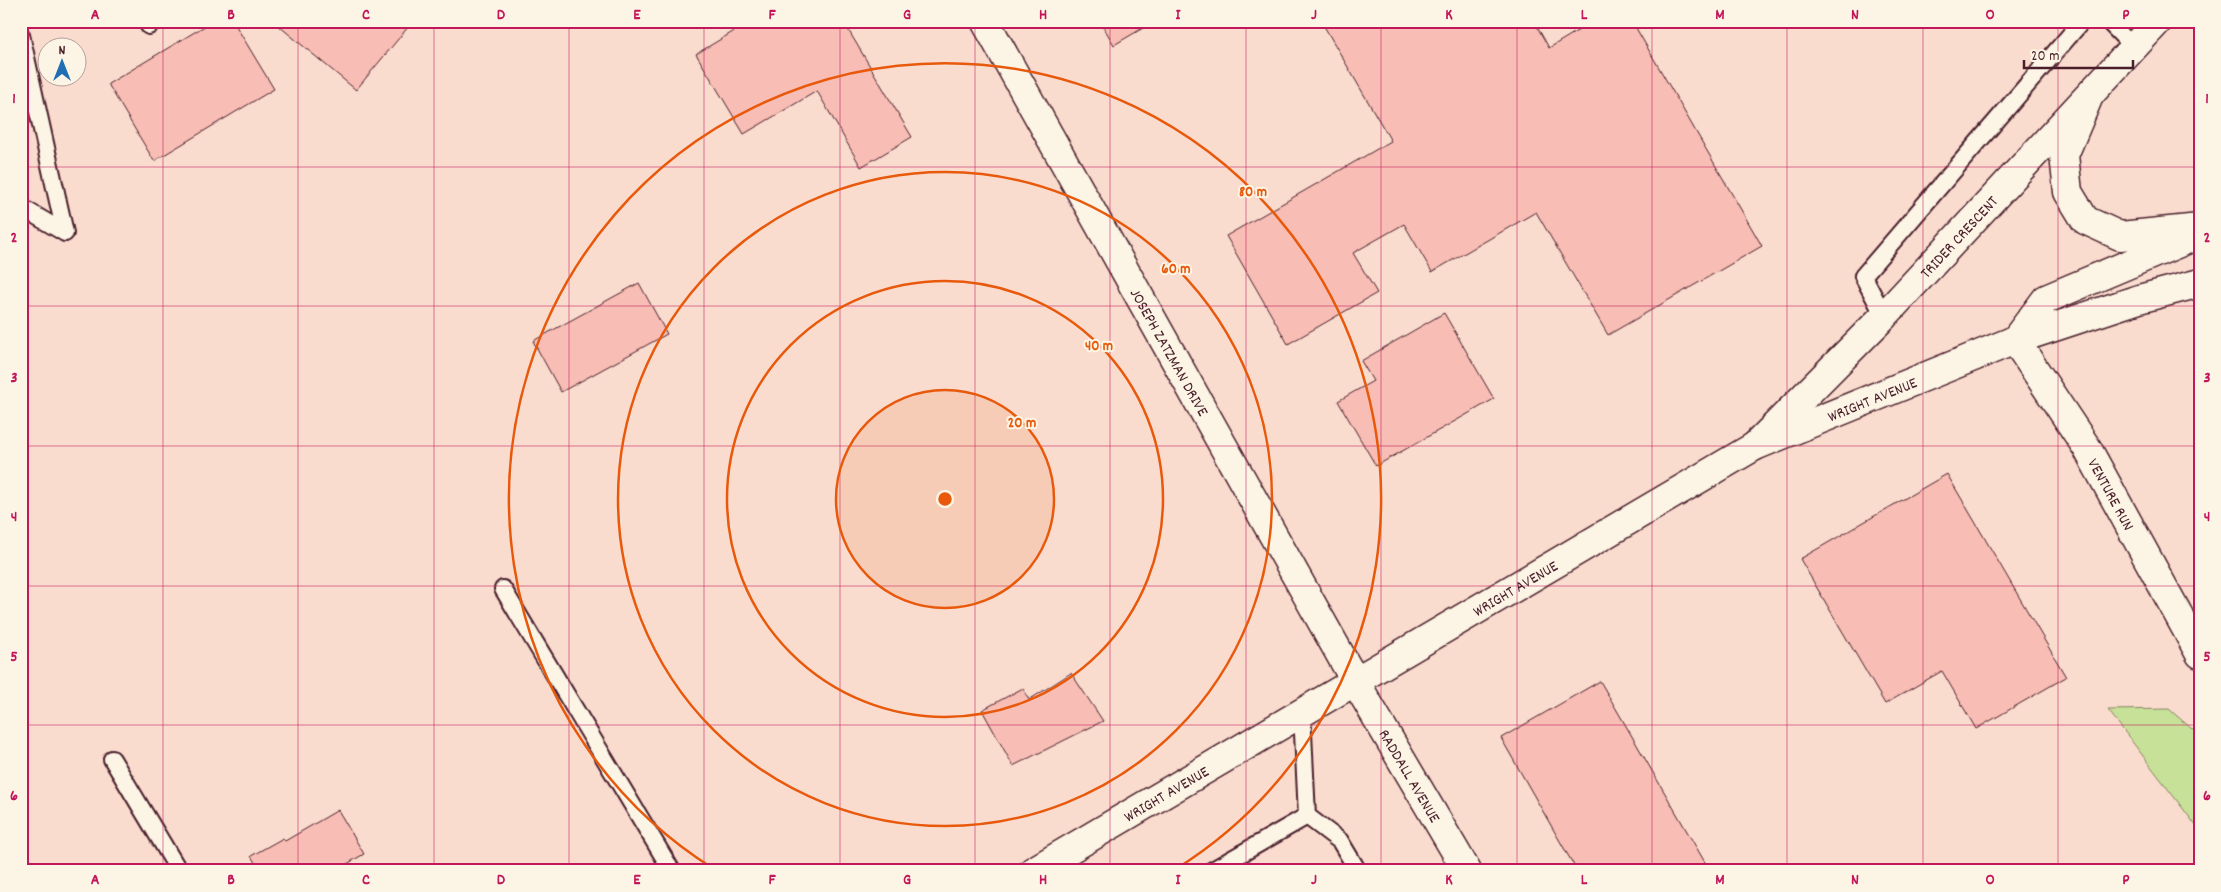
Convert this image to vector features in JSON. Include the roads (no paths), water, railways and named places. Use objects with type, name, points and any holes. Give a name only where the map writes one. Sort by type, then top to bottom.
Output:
[{"type":"street","name":"JOSEPH ZATZMAN DRIVE","points":[[985,21],[1355,681]]},
{"type":"street","name":"TRIDER CRESCENT","points":[[1755,446],[1884,316],[2158,21]]},
{"type":"street","points":[[2089,96],[2064,155],[2068,192],[2086,220],[2120,236],[2200,228]]},
{"type":"street","points":[[2015,340],[2046,299],[2200,234]]},
{"type":"street","name":"WRIGHT AVENUE","points":[[1033,871],[1755,446],[2015,340],[2138,299],[2200,283]]},
{"type":"street","name":"VENTURE RUN","points":[[2015,340],[2087,448],[2200,654]]},
{"type":"street","name":"RADDALL AVENUE","points":[[1355,681],[1467,871]]},
{"type":"lane","points":[[1884,316],[1863,276],[2082,21]]},
{"type":"lane","points":[[2108,21],[2134,48]]},
{"type":"lane","points":[[21,35],[65,233],[21,207]]},
{"type":"lane","points":[[21,100],[32,82]]},
{"type":"lane","points":[[503,589],[672,871]]},
{"type":"lane","points":[[1302,712],[1308,816],[1340,841],[1358,871]]},
{"type":"lane","points":[[112,759],[179,871]]},
{"type":"lane","points":[[1211,871],[1308,816]]}]
